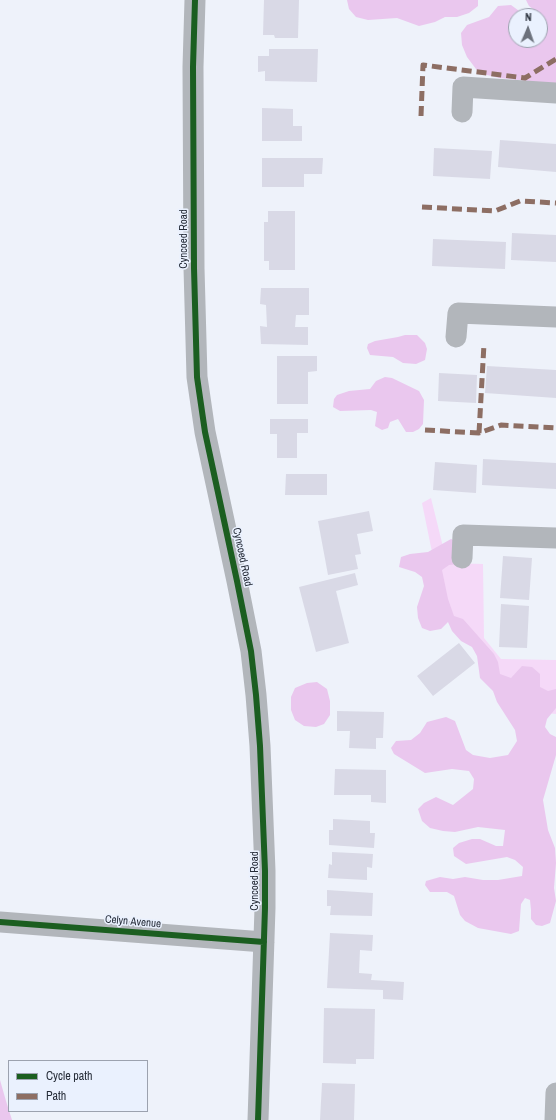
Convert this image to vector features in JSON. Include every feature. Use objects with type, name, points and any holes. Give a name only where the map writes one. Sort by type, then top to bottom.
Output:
[{"type":"street","name":"Cyncoed Road","points":[[195,0],[193,67],[195,276],[198,377],[205,432],[238,581],[251,651],[260,746],[265,855],[264,942],[258,1120]]},
{"type":"street","points":[[462,112],[463,87],[556,93]]},
{"type":"street","points":[[456,337],[458,313],[556,317]]},
{"type":"street","points":[[462,558],[463,535],[556,538]]},
{"type":"street","name":"Celyn Avenue","points":[[0,922],[264,942]]},
{"type":"shaded area","points":[[347,0],[478,0],[478,6],[469,13],[457,17],[445,17],[435,22],[419,26],[397,18],[368,20],[356,17],[349,9]]},
{"type":"shaded area","points":[[526,0],[556,0],[556,90],[528,81],[499,78],[479,73],[467,57],[462,45],[461,33],[467,25],[489,17],[498,6],[511,5],[515,8],[508,8],[508,48],[548,48],[548,8],[532,8]]},
{"type":"shaded area","points":[[405,335],[417,335],[425,343],[427,349],[425,360],[416,364],[403,363],[393,357],[370,355],[367,348],[368,344],[375,341]]},
{"type":"shaded area","points":[[385,377],[392,378],[419,391],[424,400],[423,424],[419,429],[413,432],[406,432],[398,419],[390,422],[388,428],[382,430],[375,426],[377,412],[371,410],[340,411],[333,407],[334,399],[337,395],[349,391],[370,389],[376,381]]},
{"type":"shaded area","points":[[431,498],[447,563],[483,564],[484,638],[501,659],[556,660],[556,714],[533,712],[453,624],[433,557],[422,503]]},
{"type":"shaded area","points":[[451,539],[460,543],[458,564],[449,565],[442,570],[448,599],[454,616],[463,619],[494,654],[498,662],[500,674],[511,678],[522,666],[532,667],[540,674],[540,687],[548,691],[556,689],[556,708],[547,719],[545,727],[550,734],[556,737],[556,755],[543,800],[548,830],[555,848],[556,863],[554,888],[556,901],[550,923],[542,926],[536,925],[531,919],[530,900],[525,898],[521,904],[519,931],[511,934],[478,928],[465,921],[460,915],[454,896],[447,892],[430,892],[425,885],[426,881],[440,877],[453,879],[465,877],[483,880],[498,880],[522,876],[523,867],[515,860],[507,857],[466,864],[454,856],[453,848],[459,843],[472,839],[480,839],[496,846],[503,846],[505,830],[478,827],[455,832],[443,831],[430,828],[422,821],[418,809],[424,803],[436,797],[453,805],[473,789],[474,779],[469,771],[452,769],[425,773],[394,754],[391,748],[396,741],[411,740],[420,733],[427,722],[446,717],[455,721],[466,750],[473,755],[490,758],[508,755],[517,741],[515,730],[497,702],[493,691],[480,678],[477,656],[472,647],[461,641],[452,631],[448,622],[441,629],[430,631],[422,628],[418,618],[417,607],[424,586],[422,577],[415,572],[399,567],[401,557],[410,554],[428,552]]},
{"type":"shaded area","points":[[317,682],[327,689],[330,701],[330,715],[324,724],[316,727],[304,726],[295,720],[291,710],[291,697],[295,688],[307,683]]},
{"type":"shaded area","points":[[0,1080],[8,1112],[9,1112],[12,1120],[0,1120]]},
{"type":"building","points":[[264,0],[299,0],[298,38],[275,38],[274,35],[263,35]]},
{"type":"building","points":[[269,49],[318,49],[317,82],[265,81],[265,71],[258,72],[258,56],[269,56]]},
{"type":"building","points":[[262,108],[293,109],[293,126],[302,126],[302,141],[262,141]]},
{"type":"building","points":[[500,140],[556,144],[556,172],[498,167]]},
{"type":"building","points":[[434,148],[492,151],[490,179],[433,176]]},
{"type":"building","points":[[262,158],[323,158],[322,174],[304,174],[304,187],[262,187]]},
{"type":"building","points":[[268,211],[295,211],[295,270],[269,270],[269,261],[264,261],[264,222],[268,222]]},
{"type":"building","points":[[512,233],[556,235],[556,262],[511,260]]},
{"type":"building","points":[[433,239],[506,242],[505,269],[432,266]]},
{"type":"building","points":[[261,288],[309,288],[309,315],[296,315],[295,327],[308,327],[308,345],[261,344],[260,326],[267,327],[266,305],[260,304]]},
{"type":"building","points":[[277,356],[317,356],[317,371],[308,372],[308,404],[277,404]]},
{"type":"building","points":[[487,366],[556,370],[556,398],[485,393]]},
{"type":"building","points":[[439,373],[477,375],[476,403],[438,401]]},
{"type":"building","points":[[270,419],[308,419],[308,433],[297,433],[297,458],[277,458],[277,434],[270,434]]},
{"type":"building","points":[[483,459],[556,463],[556,489],[482,485]]},
{"type":"building","points":[[435,462],[477,465],[476,493],[433,490]]},
{"type":"building","points":[[286,474],[327,474],[327,495],[285,495]]},
{"type":"building","points":[[369,511],[373,531],[357,534],[361,554],[355,555],[358,569],[328,575],[318,521]]},
{"type":"building","points":[[503,556],[532,558],[529,600],[500,598]]},
{"type":"building","points":[[355,573],[358,585],[336,591],[349,643],[316,652],[299,587]]},
{"type":"building","points":[[501,604],[529,606],[527,648],[499,647]]},
{"type":"building","points":[[459,643],[475,663],[433,696],[417,676]]},
{"type":"building","points":[[337,711],[384,712],[383,738],[376,738],[376,749],[349,748],[350,731],[337,731]]},
{"type":"building","points":[[335,769],[386,770],[386,803],[371,802],[371,795],[334,795]]},
{"type":"building","points":[[333,819],[370,821],[370,833],[375,833],[374,848],[329,845],[329,830],[333,830]]},
{"type":"building","points":[[332,852],[373,854],[372,868],[367,867],[367,880],[328,878],[329,864],[332,865]]},
{"type":"building","points":[[327,890],[373,893],[372,916],[330,915],[331,906],[327,906]]},
{"type":"building","points":[[330,933],[373,935],[372,951],[360,950],[359,973],[372,974],[371,980],[404,982],[403,1000],[383,999],[383,990],[327,988]]},
{"type":"building","points":[[324,1008],[375,1009],[374,1059],[356,1059],[356,1064],[323,1063]]},
{"type":"building","points":[[322,1083],[355,1084],[354,1120],[320,1120]]},
{"type":"marked path","points":[[421,116],[423,65],[525,78],[556,59]]},
{"type":"marked path","points":[[422,207],[495,211],[520,201],[556,203]]},
{"type":"marked path","points":[[479,433],[484,344]]},
{"type":"marked path","points":[[425,430],[479,433],[501,425],[556,428]]},
{"type":"cycle path","points":[[195,0],[193,67],[194,268],[197,377],[205,432],[251,651],[260,746],[265,908],[258,1120]]},
{"type":"cycle path","points":[[0,922],[264,942]]}]
